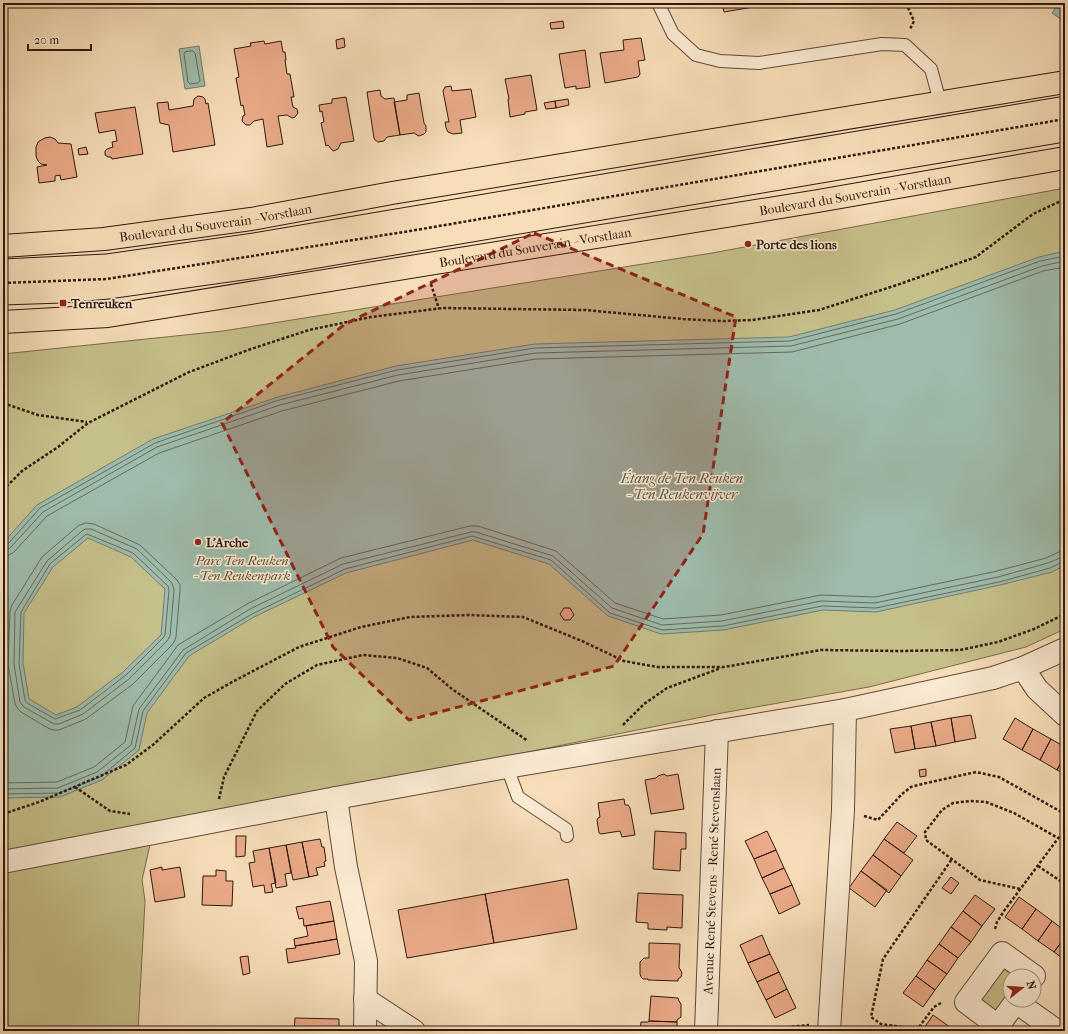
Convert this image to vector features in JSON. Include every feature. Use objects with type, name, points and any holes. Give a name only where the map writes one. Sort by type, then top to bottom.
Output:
[{"type":"main road","name":"Boulevard du Souverain - Vorstlaan","points":[[3,246],[104,239],[251,219],[392,193],[1065,82]]},
{"type":"main road","name":"Boulevard du Souverain - Vorstlaan","points":[[3,322],[108,316],[802,204],[1065,158]]},
{"type":"street","points":[[3,862],[506,767],[845,710],[993,678],[1023,668],[1065,649]]},
{"type":"street","points":[[1023,668],[1037,689],[1065,715]]},
{"type":"street","points":[[829,1027],[843,810],[845,710]]},
{"type":"street","name":"Avenue René Stevens - René Stevenslaan","points":[[706,1031],[717,731]]},
{"type":"street","points":[[336,798],[346,867],[366,961],[365,1031]]},
{"type":"street","points":[[1011,1008],[998,1026],[966,1002],[1002,953],[1023,968]]},
{"type":"street","points":[[365,999],[414,1031]]},
{"type":"street","points":[[1026,1008],[1057,1031]]},
{"type":"lane","points":[[658,3],[673,34],[696,55],[720,61],[759,63],[882,44],[905,45],[931,69],[940,102]]},
{"type":"lane","points":[[506,767],[518,797],[566,829],[568,836]]},
{"type":"path","points":[[905,45],[914,21],[906,3]]},
{"type":"path","points":[[3,283],[115,278],[418,230],[1065,119]]},
{"type":"path","points":[[3,490],[22,471],[58,447],[88,422],[189,372],[258,346],[309,330],[371,317],[438,309],[585,310],[723,321],[752,320],[819,310],[897,285],[976,257],[1033,214],[1065,199]]},
{"type":"path","points":[[430,282],[438,309]]},
{"type":"path","points":[[3,403],[38,415],[88,422]]},
{"type":"path","points":[[3,814],[40,802],[126,765],[154,744],[204,698],[299,647],[360,627],[410,618],[469,615],[523,617],[582,641],[624,661],[657,667],[724,667],[821,650],[960,650],[998,642],[1034,629],[1065,614]]},
{"type":"path","points":[[217,806],[224,777],[257,710],[285,684],[317,665],[363,655],[397,658],[428,668],[452,689],[531,744]]},
{"type":"path","points":[[619,729],[644,704],[667,688],[724,667]]},
{"type":"path","points":[[878,820],[902,794],[911,787],[976,772],[999,777],[1065,814]]},
{"type":"path","points":[[75,787],[110,811],[133,815]]},
{"type":"path","points":[[1020,889],[980,880],[926,840],[925,832],[942,810],[953,803],[970,801],[986,802],[1014,813],[1058,838]]},
{"type":"path","points":[[995,929],[997,922],[1020,889],[1065,829]]},
{"type":"path","points":[[941,1002],[934,1007],[917,1030],[881,1024],[871,1017],[883,959],[952,859]]},
{"type":"path","points":[[1038,866],[1065,884]]},
{"type":"path","points":[[762,1031],[770,1029],[829,1027]]},
{"type":"highlighted area","points":[[534,233],[736,317],[703,534],[614,666],[409,720],[333,647],[222,423],[345,324]]},
{"type":"green space","name":"Parc Ten Reuken - Ten Reukenpark","points":[[1065,188],[1065,629],[1026,647],[869,687],[722,713],[154,827],[142,880],[145,901],[138,1031],[3,1031],[3,354],[223,331],[712,253]]},
{"type":"green space","points":[[1002,971],[1002,1005],[997,1011],[982,1000],[981,997]]},
{"type":"water","points":[[1059,3],[1065,3],[1065,22],[1052,13]]},
{"type":"water","points":[[199,46],[205,86],[185,89],[179,49]]},
{"type":"water","name":"Étang de Ten Reuken - Ten Reukenvijver","points":[[1065,251],[1065,565],[1052,572],[876,612],[823,610],[723,630],[661,634],[608,616],[549,564],[473,540],[346,573],[254,617],[189,656],[147,713],[139,750],[102,780],[60,797],[3,798],[3,543],[37,505],[153,439],[278,397],[396,366],[535,344],[789,337],[895,310],[1039,257]],"holes":[[[88,538],[131,557],[165,589],[161,635],[123,672],[77,707],[56,715],[29,699],[23,663],[24,613],[53,567]]]},
{"type":"building","points":[[722,3],[777,3],[724,12]]},
{"type":"building","points":[[563,21],[564,28],[551,29],[550,23]]},
{"type":"building","points":[[344,38],[345,47],[337,49],[336,40]]},
{"type":"building","points":[[641,38],[645,60],[638,61],[640,74],[638,77],[605,83],[600,53],[624,50],[623,40]]},
{"type":"building","points":[[264,41],[265,44],[281,41],[283,52],[285,52],[287,74],[290,74],[294,97],[291,97],[293,107],[297,109],[298,113],[292,118],[287,115],[278,116],[283,144],[267,147],[263,119],[254,121],[250,125],[246,125],[242,121],[243,116],[245,115],[243,105],[241,106],[236,78],[239,77],[234,49],[251,46],[250,43]]},
{"type":"building","points":[[585,50],[590,87],[576,89],[576,86],[565,88],[559,54]]},
{"type":"building","points":[[531,75],[537,110],[510,117],[509,99],[505,79]]},
{"type":"building","points":[[451,86],[452,91],[471,89],[476,117],[460,120],[462,133],[453,134],[448,132],[446,128],[445,122],[449,122],[443,91],[445,87]]},
{"type":"building","points":[[380,90],[381,96],[385,99],[394,98],[400,135],[387,137],[384,141],[378,142],[374,138],[367,92]]},
{"type":"building","points":[[419,93],[426,132],[419,136],[414,133],[400,135],[394,102],[407,100],[407,95]]},
{"type":"building","points":[[198,96],[203,97],[206,104],[208,103],[215,145],[173,152],[169,125],[160,123],[157,103],[168,102],[169,110],[193,106],[194,99]]},
{"type":"building","points":[[346,97],[354,141],[341,143],[338,149],[334,151],[328,145],[326,146],[321,123],[324,122],[319,105],[332,103],[332,99]]},
{"type":"building","points":[[568,99],[569,105],[556,108],[555,101]]},
{"type":"building","points":[[555,101],[556,108],[546,109],[544,103]]},
{"type":"building","points":[[135,107],[143,154],[112,159],[111,157],[105,155],[105,151],[113,147],[112,142],[117,141],[115,130],[99,133],[95,113]]},
{"type":"building","points":[[50,137],[55,139],[58,143],[71,144],[77,177],[61,180],[60,175],[55,176],[55,181],[39,183],[37,167],[47,165],[41,164],[38,161],[36,156],[36,147],[38,142]]},
{"type":"building","points":[[86,147],[88,154],[79,155],[78,149]]},
{"type":"building","points":[[564,608],[570,608],[574,615],[570,620],[564,620],[560,614]]},
{"type":"building","points":[[971,715],[976,738],[955,742],[951,718]]},
{"type":"building","points":[[951,718],[955,742],[936,746],[931,722]]},
{"type":"building","points":[[1015,718],[1033,729],[1022,750],[1003,739]]},
{"type":"building","points":[[931,722],[936,746],[915,749],[911,726]]},
{"type":"building","points":[[911,726],[915,749],[895,753],[890,729]]},
{"type":"building","points":[[1033,729],[1051,739],[1040,760],[1022,750]]},
{"type":"building","points":[[1051,739],[1065,747],[1065,755],[1057,770],[1040,760]]},
{"type":"building","points":[[1065,755],[1065,774],[1057,770]]},
{"type":"building","points":[[926,769],[926,776],[920,777],[919,770]]},
{"type":"building","points":[[664,774],[667,776],[678,774],[684,809],[651,814],[645,780],[656,778]]},
{"type":"building","points":[[624,799],[625,805],[628,805],[630,808],[635,835],[622,837],[620,831],[599,833],[597,820],[600,817],[598,803]]},
{"type":"building","points":[[897,822],[917,836],[904,853],[884,839]]},
{"type":"building","points":[[655,831],[686,833],[686,849],[681,849],[680,871],[653,869]]},
{"type":"building","points":[[767,831],[776,850],[754,859],[745,841]]},
{"type":"building","points":[[236,836],[246,836],[245,856],[236,857]]},
{"type":"building","points":[[320,839],[322,847],[324,847],[326,861],[324,862],[325,866],[316,868],[318,875],[309,877],[302,842]]},
{"type":"building","points":[[884,839],[913,860],[901,876],[873,855]]},
{"type":"building","points":[[302,842],[309,877],[293,880],[286,845]]},
{"type":"building","points":[[286,845],[291,873],[285,874],[287,886],[276,888],[269,848]]},
{"type":"building","points":[[269,848],[276,883],[271,884],[273,892],[265,893],[264,885],[253,887],[249,863],[255,862],[253,851]]},
{"type":"building","points":[[776,850],[784,868],[762,878],[754,859]]},
{"type":"building","points":[[873,855],[901,876],[889,893],[861,871]]},
{"type":"building","points":[[162,867],[162,870],[180,867],[185,897],[155,902],[150,870]]},
{"type":"building","points":[[784,868],[792,885],[770,894],[762,878]]},
{"type":"building","points":[[216,870],[226,871],[226,881],[233,881],[232,906],[202,905],[203,876],[216,876]]},
{"type":"building","points":[[861,871],[887,890],[875,907],[849,888]]},
{"type":"building","points":[[951,877],[959,883],[951,894],[942,888]]},
{"type":"building","points":[[568,879],[577,929],[494,943],[485,894]]},
{"type":"building","points":[[792,885],[800,904],[779,914],[770,894]]},
{"type":"building","points":[[638,893],[683,895],[682,928],[667,927],[667,930],[648,929],[648,923],[636,922]]},
{"type":"building","points":[[485,894],[494,943],[407,958],[398,910]]},
{"type":"building","points":[[975,895],[995,909],[982,926],[963,911]]},
{"type":"building","points":[[1019,897],[1036,909],[1022,929],[1005,917]]},
{"type":"building","points":[[330,901],[334,921],[304,926],[303,918],[299,919],[296,907]]},
{"type":"building","points":[[1036,909],[1052,921],[1038,941],[1022,929]]},
{"type":"building","points":[[963,911],[982,926],[971,942],[951,927]]},
{"type":"building","points":[[334,921],[337,939],[295,946],[294,939],[308,936],[306,926]]},
{"type":"building","points":[[1052,921],[1065,931],[1065,937],[1054,952],[1038,941]]},
{"type":"building","points":[[951,927],[971,942],[958,958],[939,944]]},
{"type":"building","points":[[762,935],[770,954],[748,963],[740,945]]},
{"type":"building","points":[[1065,937],[1065,960],[1054,952]]},
{"type":"building","points":[[337,939],[340,954],[288,963],[286,949],[296,948],[295,946]]},
{"type":"building","points":[[649,943],[680,944],[679,968],[682,973],[678,981],[648,980],[641,977],[640,962],[644,958],[649,958]]},
{"type":"building","points":[[939,944],[958,958],[947,974],[927,960]]},
{"type":"building","points":[[770,954],[779,972],[757,982],[748,963]]},
{"type":"building","points":[[248,956],[250,973],[243,975],[240,957]]},
{"type":"building","points":[[927,960],[947,974],[935,990],[916,976]]},
{"type":"building","points":[[779,972],[787,989],[766,1000],[757,982]]},
{"type":"building","points":[[916,976],[935,990],[923,1007],[903,993]]},
{"type":"building","points":[[787,989],[796,1008],[775,1018],[766,1000]]},
{"type":"building","points":[[651,996],[678,998],[681,1004],[681,1017],[677,1020],[677,1022],[649,1021]]},
{"type":"building","points":[[933,1015],[950,1027],[947,1031],[922,1031]]},
{"type":"building","points":[[295,1018],[339,1019],[339,1031],[294,1031]]},
{"type":"building","points":[[641,1022],[677,1022],[677,1031],[640,1031]]},
{"type":"tram line","points":[[3,259],[106,254],[253,233],[1065,96]]},
{"type":"tram line","points":[[3,305],[63,303],[109,299],[265,277],[1065,142]]},
{"type":"place","name":"Porte des lions","points":[[748,244]]},
{"type":"place","name":"Tenreuken","points":[[63,303]]},
{"type":"place","name":"L'Arche","points":[[198,542]]}]
